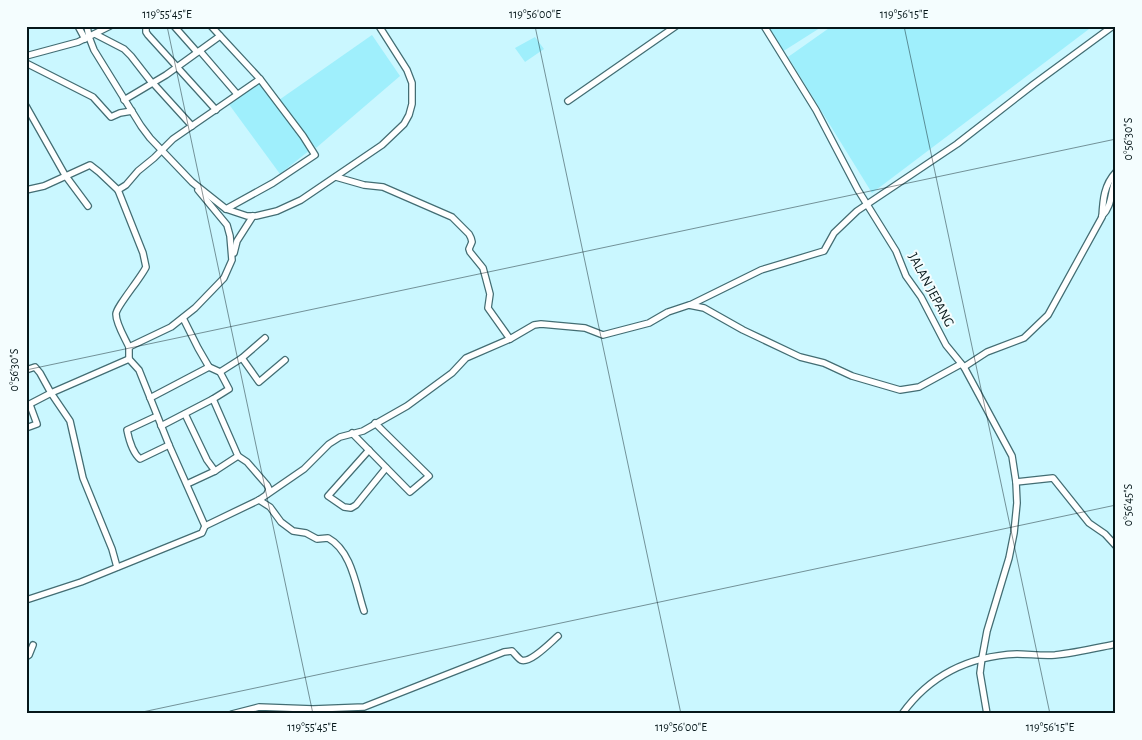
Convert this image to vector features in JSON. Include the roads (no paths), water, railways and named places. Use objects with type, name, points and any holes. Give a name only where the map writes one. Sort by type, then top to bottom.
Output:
[{"type":"street","points":[[78,26],[150,138],[192,182],[227,224],[232,260]]},
{"type":"street","points":[[87,26],[87,38]]},
{"type":"street","points":[[26,56],[87,38],[110,26]]},
{"type":"street","points":[[146,26],[148,35],[216,110]]},
{"type":"street","points":[[174,26],[237,94]]},
{"type":"street","points":[[211,26],[260,79],[315,155],[280,179],[226,209]]},
{"type":"street","points":[[192,182],[226,209],[239,214],[265,215],[301,200],[382,145],[407,120],[413,97],[411,78],[379,26]]},
{"type":"street","points":[[568,101],[676,26]]},
{"type":"street","name":"JALAN JEPANG","points":[[764,26],[816,110],[867,206],[896,251],[906,276],[922,297],[946,345],[962,365],[1012,456],[1016,482],[1014,533],[1009,558],[987,631],[980,673],[986,714]]},
{"type":"street","points":[[26,600],[81,582],[202,533],[205,526],[259,500],[304,469],[329,444],[340,437],[363,431],[407,406],[452,373],[466,358],[510,339],[534,326],[541,324],[585,328],[603,335],[649,323],[668,312],[689,305],[761,270],[824,251],[834,233],[857,211],[957,144],[1113,26]]},
{"type":"street","points":[[95,34],[124,48],[152,83],[192,126]]},
{"type":"street","points":[[124,100],[220,36]]},
{"type":"street","points":[[26,63],[93,97],[111,117],[132,111]]},
{"type":"street","points":[[118,190],[126,185],[138,171],[173,139],[260,79]]},
{"type":"street","points":[[26,106],[65,175],[88,206]]},
{"type":"street","points":[[26,190],[44,186],[91,165],[118,190],[143,253],[146,267],[129,294],[118,306],[116,314],[128,347],[129,359],[139,370],[169,446],[205,526]]},
{"type":"street","points":[[1102,216],[1103,199],[1107,184],[1116,172]]},
{"type":"street","points":[[336,177],[364,185],[383,187],[400,193],[452,217],[462,226],[471,238],[470,252],[483,268],[490,294],[488,308],[510,339]]},
{"type":"street","points":[[689,305],[704,308],[737,327],[800,357],[824,362],[852,376],[900,390],[919,387],[987,352],[1024,338],[1048,315],[1102,216],[1108,210],[1116,179]]},
{"type":"street","points":[[128,347],[171,327],[213,291],[224,278],[232,260],[237,241],[253,216]]},
{"type":"street","points":[[161,426],[214,399],[229,389],[220,372],[209,367],[194,342],[183,318]]},
{"type":"street","points":[[220,372],[242,358],[265,338]]},
{"type":"street","points":[[242,358],[259,382],[285,360]]},
{"type":"street","points":[[26,428],[37,424],[28,405],[129,359]]},
{"type":"street","points":[[26,370],[35,367],[70,421],[83,478],[112,549],[117,567]]},
{"type":"street","points":[[150,398],[209,367]]},
{"type":"street","points":[[214,399],[238,456],[247,462],[267,485],[269,489],[266,495]]},
{"type":"street","points":[[186,414],[207,460],[215,471]]},
{"type":"street","points":[[157,416],[127,430],[129,440],[140,459],[169,446]]},
{"type":"street","points":[[352,433],[410,492],[429,476],[375,423]]},
{"type":"street","points":[[369,450],[328,496],[344,507],[353,507],[386,468]]},
{"type":"street","points":[[187,484],[215,471],[238,456]]},
{"type":"street","points":[[1016,482],[1054,478],[1089,523],[1115,543]]},
{"type":"street","points":[[259,500],[270,507],[278,519],[293,531],[306,533],[317,539],[328,538],[338,545],[348,560],[364,611]]},
{"type":"street","points":[[232,714],[259,707],[313,709],[364,707],[504,652],[512,651],[521,660],[526,660],[536,655],[558,636]]},
{"type":"street","points":[[902,714],[930,683],[965,664],[982,658],[1018,654],[1054,655],[1116,644]]},
{"type":"street","points":[[26,657],[29,655],[33,645]]}]
